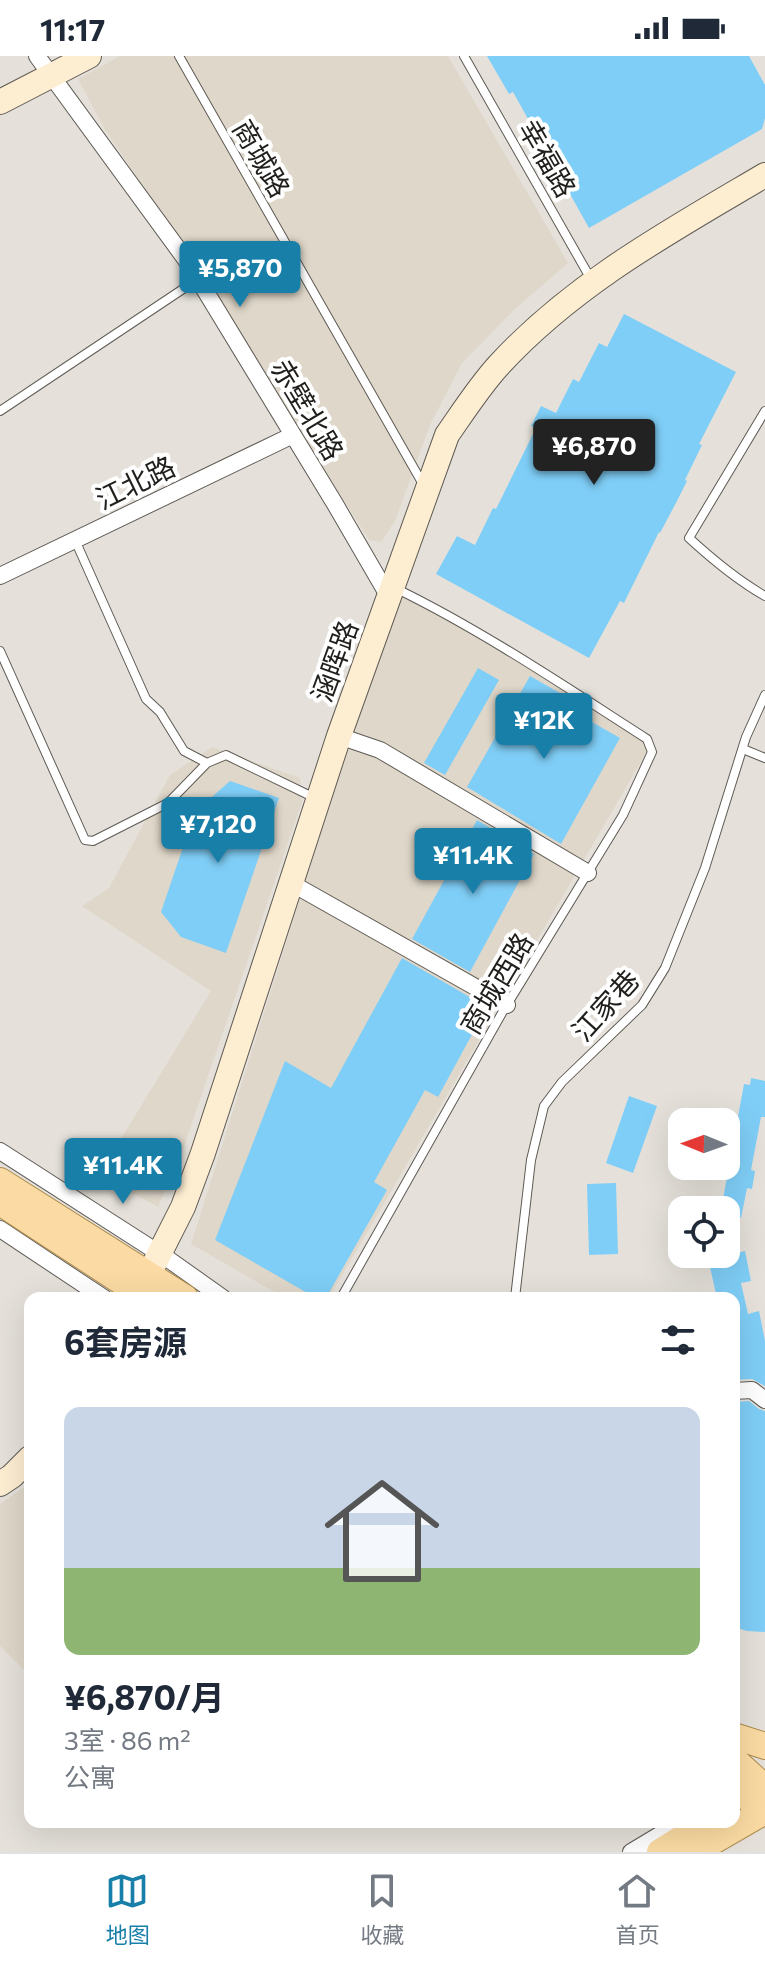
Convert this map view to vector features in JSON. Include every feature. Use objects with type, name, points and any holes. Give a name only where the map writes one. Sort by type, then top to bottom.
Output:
[{"type":"main road","points":[[0,1181],[146,1283]]},
{"type":"main road","points":[[0,1202],[146,1283],[169,1292]]},
{"type":"main road","points":[[740,1738],[765,1746]]},
{"type":"main road","points":[[740,1770],[756,1798]]},
{"type":"main road","points":[[660,1852],[708,1828]]},
{"type":"street","points":[[0,87],[47,63],[89,56]]},
{"type":"street","points":[[0,102],[47,63]]},
{"type":"street","name":"赤壁北路","points":[[47,63],[189,264],[390,592]]},
{"type":"street","name":"涵晖路","points":[[146,1283],[183,1207],[203,1153],[339,736],[447,435],[488,379],[535,329],[638,250],[765,175]]},
{"type":"street","name":"江北路","points":[[0,576],[293,435]]},
{"type":"street","points":[[339,736],[380,750],[588,873]]},
{"type":"street","points":[[291,883],[507,1005]]},
{"type":"street","points":[[0,1151],[146,1283],[192,1292]]},
{"type":"street","points":[[0,1229],[95,1292]]},
{"type":"street","points":[[740,1391],[752,1390],[765,1400]]},
{"type":"street","points":[[0,1484],[24,1464]]},
{"type":"street","points":[[631,1852],[690,1839]]},
{"type":"lane","name":"商城路","points":[[179,56],[426,490]]},
{"type":"lane","name":"幸福路","points":[[464,56],[593,282]]},
{"type":"lane","points":[[0,411],[198,279]]},
{"type":"lane","points":[[765,411],[689,538],[746,586],[765,596]]},
{"type":"lane","points":[[75,540],[146,699],[160,712],[184,751],[207,763]]},
{"type":"lane","name":"商城西路","points":[[344,1292],[507,1005],[623,815],[652,752],[647,739],[573,692],[431,606],[390,592]]},
{"type":"lane","points":[[0,651],[85,840],[93,841],[168,803],[207,763],[226,755],[318,799]]},
{"type":"lane","name":"江家巷","points":[[516,1292],[531,1160],[544,1106],[562,1082],[642,1005],[665,968],[705,868],[743,749],[765,695]]},
{"type":"lane","points":[[743,749],[765,758]]},
{"type":"shaded area","points":[[120,56],[448,56],[568,263],[516,308],[462,363],[430,425],[395,521],[381,542],[369,540],[175,233],[104,128],[78,79]]},
{"type":"shaded area","points":[[397,591],[653,741],[332,1292],[275,1292],[191,1244]]},
{"type":"shaded area","points":[[212,747],[300,778],[302,802],[183,1149],[158,1207],[99,1175],[211,991],[82,906],[109,888],[170,775]]},
{"type":"shaded area","points":[[24,1487],[24,1670],[0,1646],[0,1504]]},
{"type":"building","points":[[487,56],[749,56],[765,85],[765,118],[762,129],[589,228],[513,92],[509,94]]},
{"type":"building","points":[[624,314],[736,372],[699,444],[702,445],[677,501],[624,603],[620,601],[589,658],[436,574],[457,536],[475,545],[536,428],[531,426],[541,406],[556,413],[573,379],[579,382],[599,343],[607,347]]},
{"type":"building","points":[[478,668],[499,680],[445,775],[424,763]]},
{"type":"building","points":[[530,676],[581,705],[576,713],[620,738],[561,844],[467,787]]},
{"type":"building","points":[[230,781],[279,798],[226,953],[181,937],[161,912],[195,812]]},
{"type":"building","points":[[477,820],[534,854],[470,972],[412,939]]},
{"type":"building","points":[[402,958],[487,1007],[438,1097],[425,1090],[374,1182],[387,1190],[329,1292],[306,1292],[215,1240],[285,1061],[331,1088]]},
{"type":"building","points":[[751,1078],[765,1081],[765,1117],[761,1117],[751,1170],[755,1171],[752,1189],[747,1188],[741,1218],[740,1196],[724,1196],[726,1180],[740,1180],[740,1108],[744,1084],[750,1085]]},
{"type":"building","points":[[629,1096],[657,1106],[633,1173],[606,1163]]},
{"type":"building","points":[[616,1183],[618,1254],[589,1255],[587,1184]]},
{"type":"building","points":[[745,1251],[751,1281],[741,1283],[748,1314],[759,1311],[765,1341],[765,1386],[752,1379],[740,1380],[740,1292],[716,1292],[710,1268],[740,1268],[740,1252]]},
{"type":"building","points":[[749,1401],[765,1411],[765,1632],[740,1629],[740,1402]]}]
